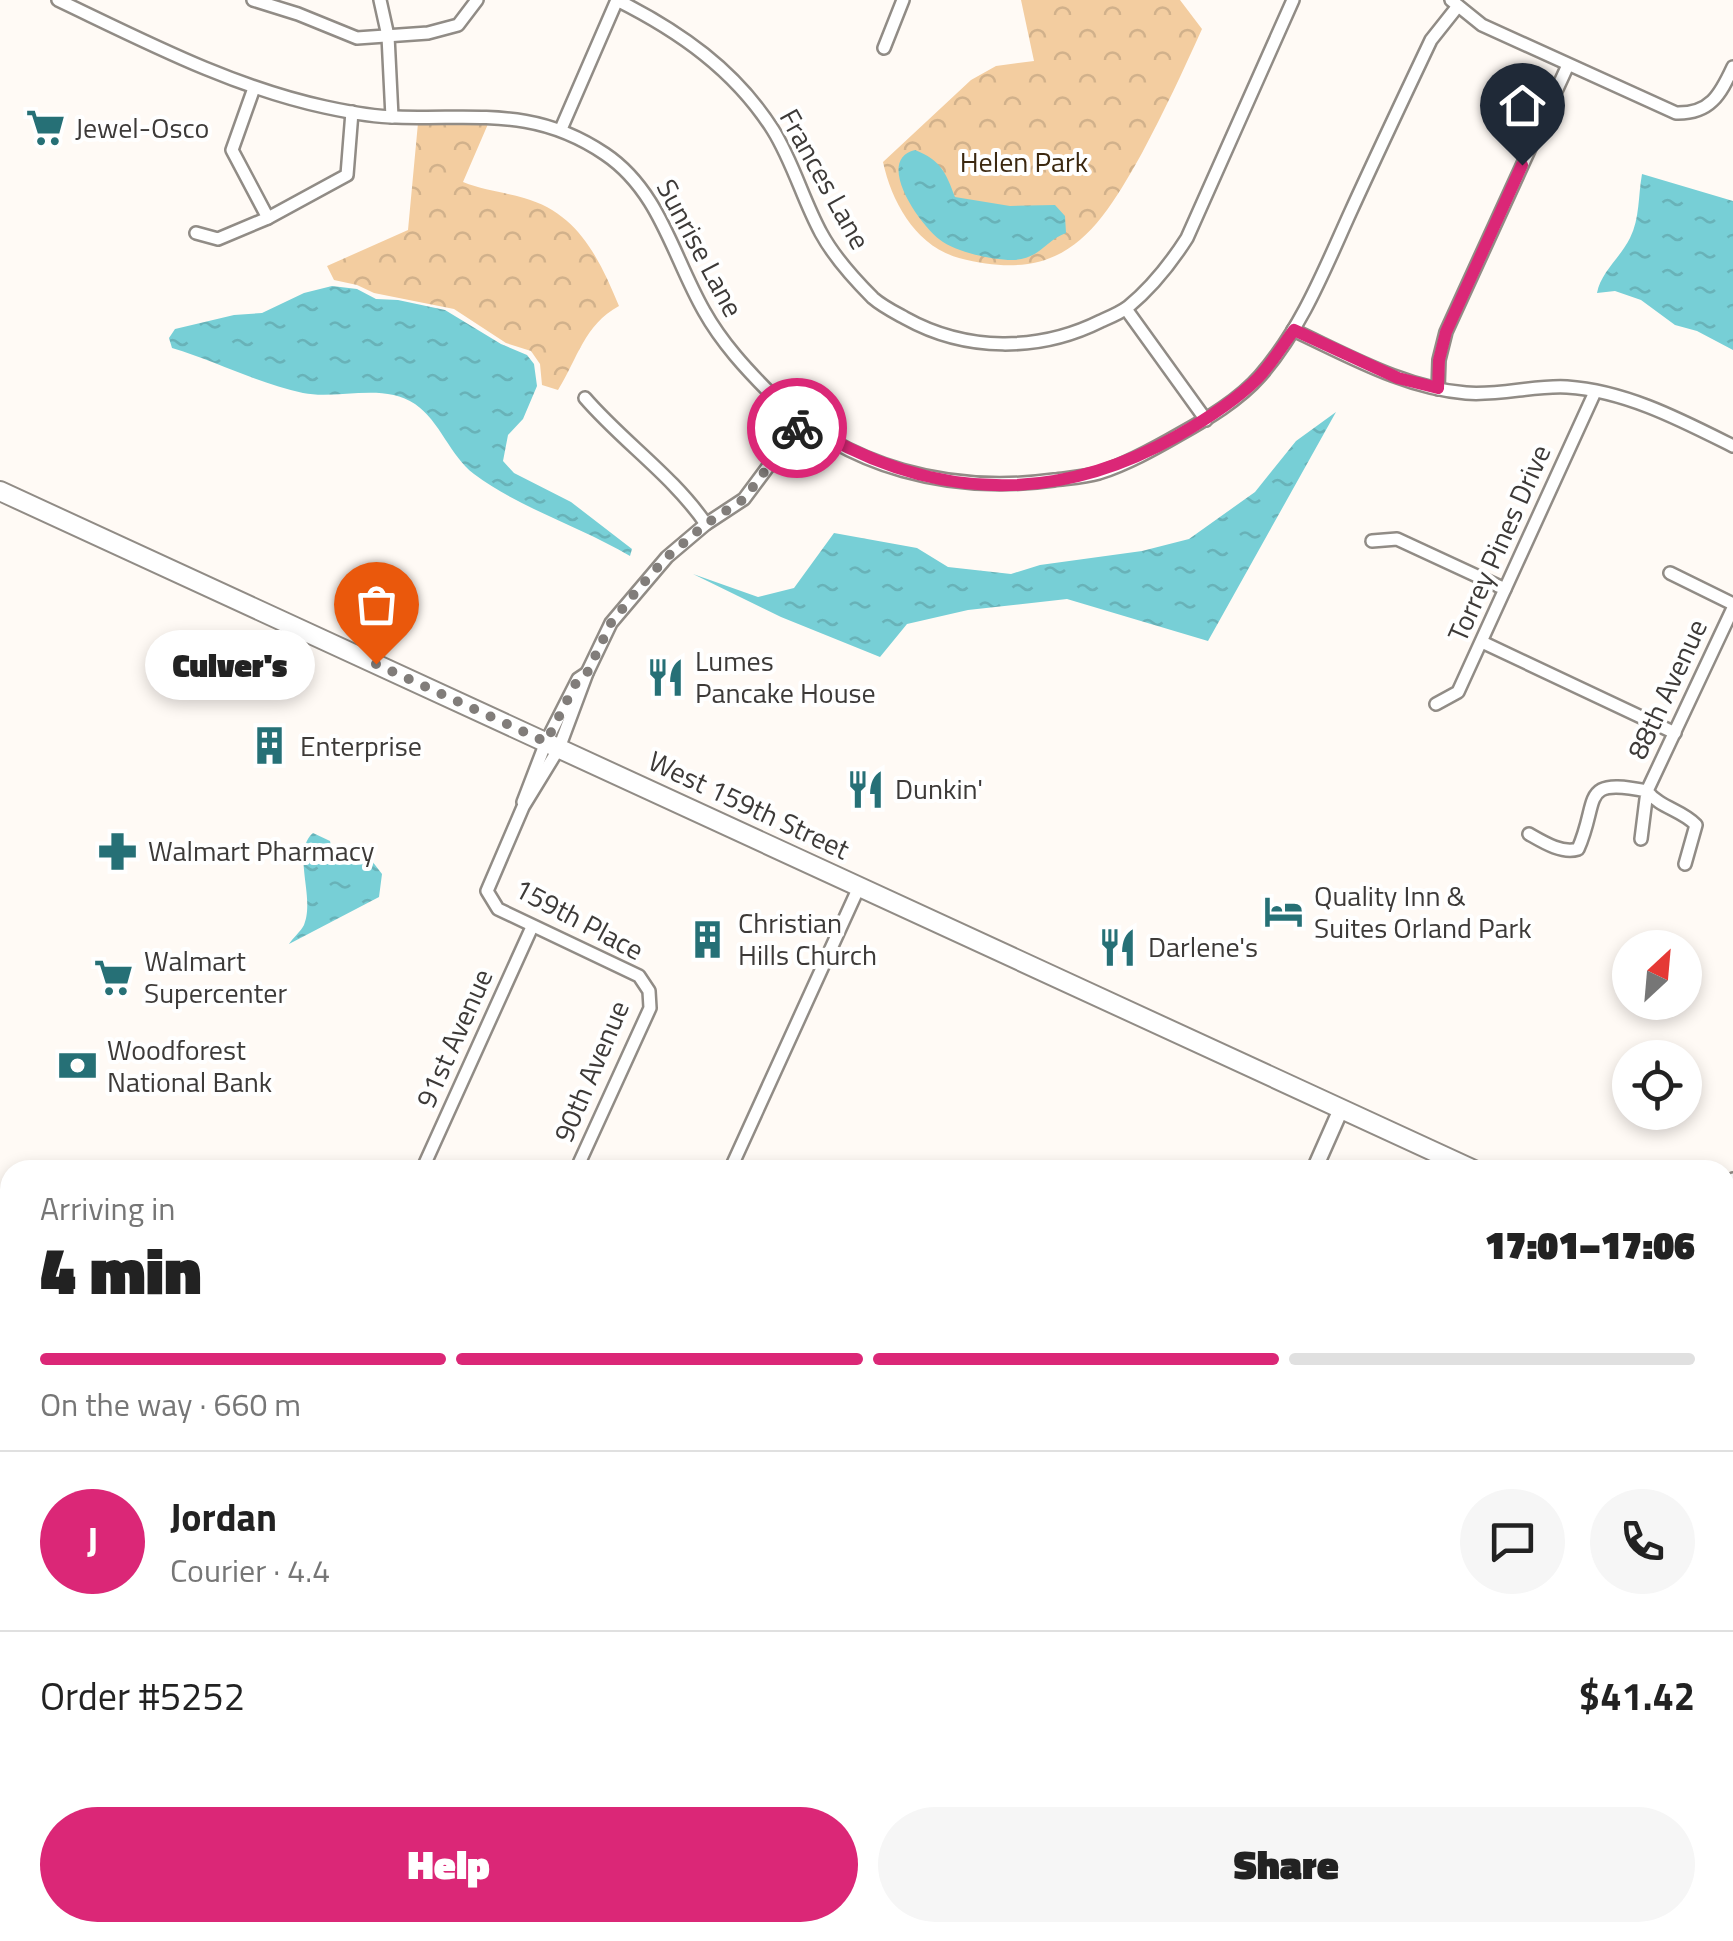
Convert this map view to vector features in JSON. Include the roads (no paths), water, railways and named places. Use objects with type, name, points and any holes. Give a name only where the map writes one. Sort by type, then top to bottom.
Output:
[{"type":"main road","name":"West 159th Street","points":[[0,491],[1452,1160]]},
{"type":"street","name":"Sunrise Lane","points":[[58,0],[254,88],[352,112],[392,117],[514,118],[561,128],[607,155],[643,189],[696,296],[726,346],[802,422],[854,452],[890,467],[925,477],[982,485],[1096,474],[1148,452],[1206,420],[1258,378],[1294,330],[1318,289],[1431,40],[1454,3]]},
{"type":"street","points":[[252,0],[357,38],[428,33],[458,25],[477,0]]},
{"type":"street","points":[[380,0],[388,36],[392,117]]},
{"type":"street","points":[[561,128],[617,0]]},
{"type":"street","name":"Frances Lane","points":[[617,0],[700,48],[740,87],[772,129],[820,231],[842,265],[876,302],[928,330],[976,343],[1016,344],[1073,335],[1126,309],[1172,262],[1187,238],[1292,0]]},
{"type":"street","points":[[884,48],[902,0]]},
{"type":"street","points":[[1454,3],[1482,25],[1676,113],[1696,114],[1711,103],[1733,66]]},
{"type":"street","points":[[1438,388],[1446,332],[1568,65]]},
{"type":"street","points":[[254,88],[232,150],[268,218]]},
{"type":"street","points":[[196,233],[218,239],[268,218],[347,175],[352,112]]},
{"type":"street","points":[[1126,309],[1206,420]]},
{"type":"street","points":[[1294,330],[1398,378],[1469,394],[1565,387],[1595,392],[1647,406],[1733,446]]},
{"type":"street","name":"Torrey Pines Drive","points":[[1436,704],[1458,692],[1595,392]]},
{"type":"street","points":[[584,398],[622,438],[670,479],[706,524]]},
{"type":"street","points":[[553,745],[586,684],[587,673],[611,623],[667,557],[744,499],[802,422]]},
{"type":"street","points":[[1372,542],[1397,539],[1505,589]]},
{"type":"street","points":[[1670,574],[1733,606]]},
{"type":"street","name":"88th Avenue","points":[[1641,839],[1647,791],[1733,606]]},
{"type":"street","points":[[1482,642],[1675,733]]},
{"type":"street","name":"159th Place","points":[[553,745],[486,891],[498,909],[638,976],[649,991]]},
{"type":"street","points":[[1529,834],[1572,852],[1578,849],[1593,800],[1600,789],[1614,784],[1647,791],[1655,801],[1696,825],[1685,864]]},
{"type":"street","points":[[735,1160],[859,886]]},
{"type":"street","name":"91st Avenue","points":[[427,1160],[532,927]]},
{"type":"street","name":"90th Avenue","points":[[581,1160],[650,1008],[649,991]]},
{"type":"street","points":[[1318,1160],[1341,1109]]},
{"type":"water","points":[[915,150],[941,168],[955,197],[1010,206],[1055,205],[1065,216],[1066,233],[1021,259],[986,257],[950,246],[924,224],[905,195],[899,167],[903,156]]},
{"type":"water","points":[[1642,174],[1733,201],[1733,350],[1697,331],[1675,325],[1641,300],[1615,291],[1597,293],[1602,278],[1633,230]]},
{"type":"water","points":[[332,286],[357,289],[376,299],[445,310],[527,355],[534,364],[537,386],[523,419],[508,435],[503,461],[514,473],[571,502],[632,549],[630,556],[511,497],[474,474],[424,411],[402,397],[303,393],[172,348],[169,338],[175,329],[234,315],[262,313],[304,293]]},
{"type":"water","points":[[1336,412],[1208,641],[1067,599],[968,610],[907,624],[880,657],[781,617],[693,574],[758,597],[794,588],[834,533],[917,548],[948,567],[1011,574],[1040,565],[1142,551],[1189,539],[1255,492],[1296,441]]},
{"type":"water","points":[[313,833],[330,841],[331,846],[372,861],[382,874],[379,897],[289,944],[303,927],[307,914],[304,852]]},
{"type":"place","name":"Jewel-Osco","points":[[45,128]]},
{"type":"place","name":"Culver's","points":[[376,664]]},
{"type":"place","name":"Lumes Pancake House","points":[[665,677]]},
{"type":"place","name":"Enterprise","points":[[270,746]]},
{"type":"place","name":"Dunkin'","points":[[865,789]]},
{"type":"place","name":"Walmart Pharmacy","points":[[118,851]]},
{"type":"place","name":"Quality Inn & Suites Orland Park","points":[[1284,912]]},
{"type":"place","name":"Christian Hills Church","points":[[708,939]]},
{"type":"place","name":"Darlene's","points":[[1118,947]]},
{"type":"place","name":"Walmart Supercenter","points":[[114,977]]},
{"type":"place","name":"Woodforest National Bank","points":[[77,1066]]},
{"type":"park label","name":"Helen Park","points":[[1024,162]]}]
